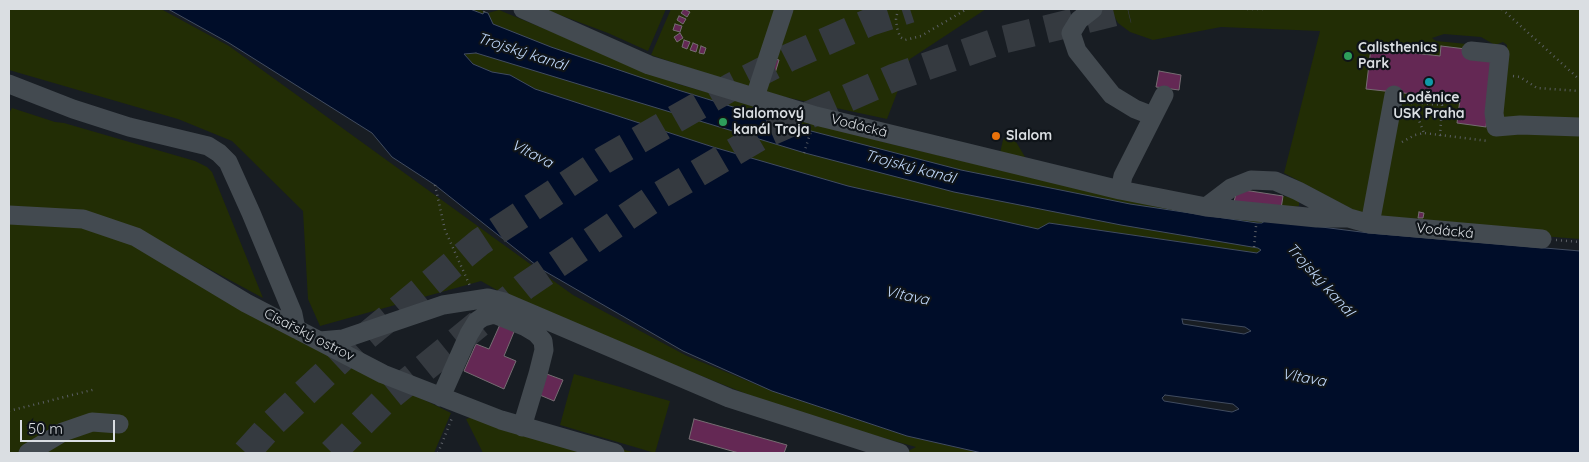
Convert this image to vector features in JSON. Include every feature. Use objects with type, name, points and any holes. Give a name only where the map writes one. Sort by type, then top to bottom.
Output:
[{"type":"street","name":"Vodácká","points":[[523,9],[649,65],[816,116],[1120,190],[1206,208],[1317,218],[1349,218]]},
{"type":"street","points":[[755,97],[784,9]]},
{"type":"street","points":[[1093,9],[1079,20],[1071,34],[1077,51],[1112,95],[1135,109],[1153,116]]},
{"type":"street","points":[[1471,51],[1500,54],[1494,113],[1494,135],[1520,125],[1580,127]]},
{"type":"street","points":[[9,84],[73,109],[129,127],[208,146],[219,152],[228,162],[251,213],[293,314],[296,329]]},
{"type":"street","points":[[1120,190],[1123,176],[1164,95]]},
{"type":"street","points":[[1370,224],[1382,160],[1400,100]]},
{"type":"street","name":"Vodácká","points":[[1206,208],[1232,188],[1251,180],[1275,181],[1298,190],[1349,218],[1370,224],[1542,239]]},
{"type":"street","name":"Císařský ostrov","points":[[9,215],[83,219],[136,237],[246,303],[383,374],[501,420],[615,453]]},
{"type":"street","points":[[320,341],[343,339],[443,305],[475,298],[488,298],[504,302],[729,398],[900,453]]},
{"type":"street","points":[[441,397],[469,334],[477,321],[494,314],[526,327],[536,333],[543,341],[544,350],[522,427]]},
{"type":"street","points":[[28,453],[63,432],[92,422],[119,424]]},
{"type":"path","points":[[898,9],[897,28],[900,37],[905,40],[920,36],[968,9]]},
{"type":"path","points":[[1247,9],[1266,9]]},
{"type":"path","points":[[1502,9],[1580,80]]},
{"type":"path","points":[[1520,77],[1537,88],[1580,91]]},
{"type":"path","points":[[1400,100],[1442,105],[1440,136]]},
{"type":"path","points":[[1400,100],[1424,133]]},
{"type":"path","points":[[804,153],[811,131]]},
{"type":"path","points":[[1382,160],[1404,140],[1414,135],[1424,133],[1440,136],[1494,135]]},
{"type":"path","points":[[435,185],[445,230],[475,298]]},
{"type":"path","points":[[1254,247],[1256,226]]},
{"type":"path","points":[[1542,239],[1580,242]]},
{"type":"path","points":[[9,411],[96,388]]},
{"type":"path","points":[[438,453],[458,403]]},
{"type":"green space","points":[[9,9],[161,9],[229,46],[573,295],[687,356],[772,391],[907,436],[980,453],[904,453],[916,447],[797,414],[523,305],[481,281],[320,326],[308,299],[303,211],[232,141],[178,119],[9,70]]},
{"type":"green space","name":"Slalomový kanál Troja","points":[[471,9],[478,9],[488,13],[499,10],[678,84],[887,143],[1048,181],[1266,220],[1261,250],[1257,253],[1049,223],[1038,229],[848,186],[713,147],[535,89],[510,75],[492,72],[473,64],[464,53],[483,14]]},
{"type":"green space","points":[[544,9],[666,9],[648,51],[608,33]]},
{"type":"green space","points":[[671,9],[986,9],[910,59],[887,119],[757,91],[651,55]]},
{"type":"green space","points":[[1110,9],[1580,9],[1580,239],[1502,233],[1363,215],[1284,173],[1320,31],[1221,27],[1153,40],[1130,32],[1118,23]],"holes":[[[1444,34],[1481,37],[1495,45],[1503,42],[1507,45],[1507,48],[1436,41],[1432,38]]]},
{"type":"green space","points":[[12,108],[195,161],[207,167],[212,172],[263,298],[176,251],[244,311],[451,413],[434,453],[9,453],[9,207],[28,206],[9,206],[9,113]]},
{"type":"green space","points":[[1009,130],[1028,162],[1000,153],[1003,140]]},
{"type":"green space","points":[[1283,196],[1299,199],[1299,206],[1281,209]]},
{"type":"green space","points":[[574,374],[670,401],[655,453],[560,425]]},
{"type":"green space","points":[[495,410],[635,453],[483,453],[466,419]]},
{"type":"water","points":[[168,9],[470,9],[483,14],[484,12],[488,13],[493,24],[551,47],[678,90],[811,131],[961,170],[1130,204],[1257,223],[1262,223],[1266,220],[1369,233],[1580,251],[1580,453],[982,453],[907,436],[772,391],[683,351],[541,269],[435,185],[392,157],[372,133],[229,43]],"holes":[[[476,53],[805,153],[954,192],[1261,250],[1257,253],[1049,223],[1038,229],[848,186],[713,147],[535,89],[510,75],[492,72],[473,64],[464,54]],[[1182,319],[1245,327],[1251,331],[1244,334],[1183,324]],[[1165,395],[1233,404],[1239,409],[1232,412],[1164,401],[1162,398]]]},
{"type":"building","points":[[684,9],[690,12],[687,17],[681,13]]},
{"type":"building","points":[[679,16],[686,19],[683,24],[677,20]]},
{"type":"building","points":[[675,24],[682,26],[680,32],[673,30]]},
{"type":"building","points":[[680,33],[683,38],[677,42],[674,37]]},
{"type":"building","points":[[684,40],[690,42],[687,49],[682,47]]},
{"type":"building","points":[[693,43],[698,45],[696,52],[690,50]]},
{"type":"building","points":[[701,46],[706,48],[704,54],[699,53]]},
{"type":"building","name":"Loděnice USK Praha","points":[[1441,46],[1466,49],[1493,60],[1486,127],[1457,123],[1460,99],[1366,89],[1371,48],[1440,56]]},
{"type":"building","points":[[771,58],[779,60],[773,80],[766,78]]},
{"type":"building","points":[[1159,71],[1181,75],[1179,90],[1156,87]]},
{"type":"building","points":[[1237,189],[1283,196],[1281,209],[1234,202]]},
{"type":"building","points":[[1419,212],[1424,213],[1423,218],[1418,218]]},
{"type":"building","points":[[502,320],[516,327],[504,356],[516,361],[504,389],[464,371],[476,344],[489,349]]},
{"type":"building","points":[[544,373],[563,380],[554,401],[535,393]]},
{"type":"building","points":[[694,419],[787,445],[784,453],[739,453],[689,439]]},
{"type":"tunnel","points":[[246,453],[274,422],[358,343],[480,242],[604,160],[733,86],[788,58],[870,22],[910,9]]},
{"type":"tunnel","points":[[332,453],[384,401],[525,286],[650,201],[763,135],[893,78],[1002,40],[1128,9]]},
{"type":"place","name":"Calisthenics Park","points":[[1348,56]]},
{"type":"place","name":"Loděnice USK Praha","points":[[1429,82]]},
{"type":"place","name":"Slalomový kanál Troja","points":[[723,122]]},
{"type":"place","name":"Slalom","points":[[996,136]]},
{"type":"water label","name":"Trojský kanál","points":[[522,52]]},
{"type":"water label","name":"Vltava","points":[[532,154]]},
{"type":"water label","name":"Trojský kanál","points":[[910,167]]},
{"type":"water label","name":"Trojský kanál","points":[[1320,280]]},
{"type":"water label","name":"Vltava","points":[[907,296]]},
{"type":"water label","name":"Vltava","points":[[1304,378]]}]
